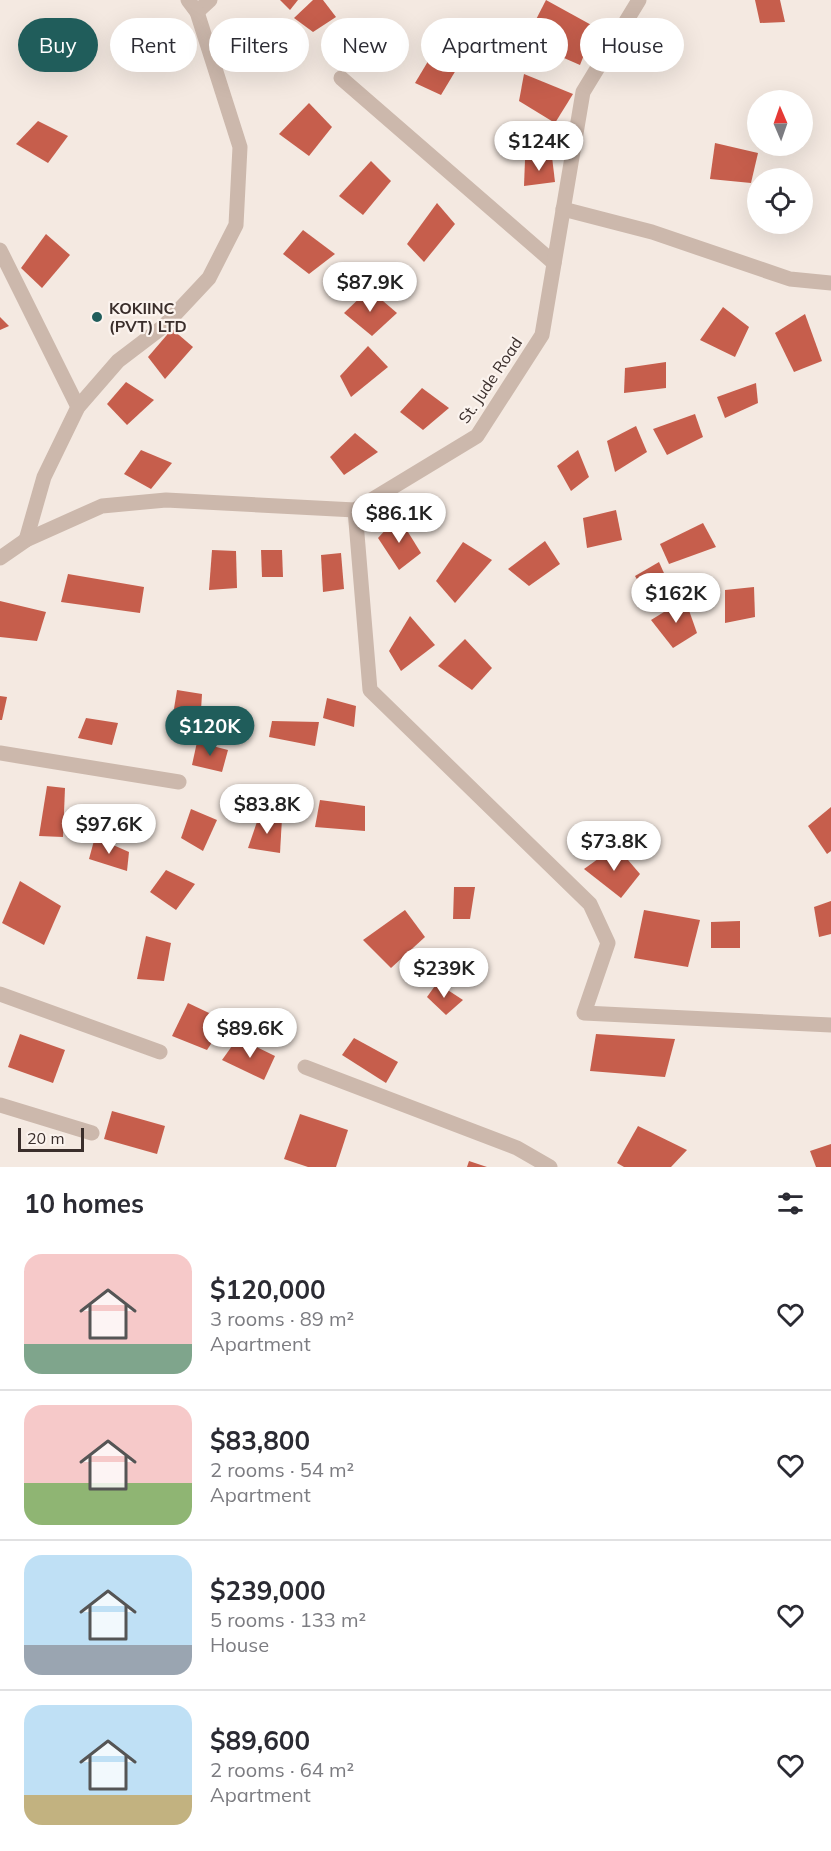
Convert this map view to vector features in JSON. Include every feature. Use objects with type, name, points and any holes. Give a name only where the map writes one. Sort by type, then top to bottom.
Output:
[{"type":"street","points":[[26,540],[44,477],[78,407],[118,361],[164,326],[210,278],[236,225],[240,147],[192,6],[210,0]]},
{"type":"street","name":"St. Jude Road","points":[[355,510],[477,436],[542,335],[583,92],[639,0]]},
{"type":"street","points":[[340,78],[554,263]]},
{"type":"street","points":[[563,209],[652,232],[790,279],[831,283]]},
{"type":"street","points":[[0,250],[78,407]]},
{"type":"street","points":[[0,558],[26,540],[102,506],[166,500],[355,510],[370,690],[590,904],[608,943],[584,1013],[831,1025]]},
{"type":"street","points":[[0,753],[179,782]]},
{"type":"street","points":[[0,994],[160,1052]]},
{"type":"street","points":[[305,1067],[517,1148],[550,1167]]},
{"type":"street","points":[[0,1105],[92,1133]]},
{"type":"building","points":[[280,0],[298,0],[290,10]]},
{"type":"building","points":[[313,0],[323,0],[336,17],[321,18],[321,27],[313,32],[309,29],[309,18],[294,18]]},
{"type":"building","points":[[546,0],[580,19],[580,65],[568,60],[568,18],[537,18]]},
{"type":"building","points":[[755,0],[780,0],[785,22],[760,23]]},
{"type":"building","points":[[422,72],[455,72],[441,95],[415,83]]},
{"type":"building","points":[[524,74],[573,94],[555,123],[519,101]]},
{"type":"building","points":[[309,103],[332,127],[309,156],[279,134]]},
{"type":"building","points":[[38,121],[68,136],[48,163],[16,144]]},
{"type":"building","points":[[715,143],[747,150],[747,156],[757,156],[754,168],[747,168],[747,183],[710,179]]},
{"type":"building","points":[[552,157],[555,182],[524,186],[525,160]]},
{"type":"building","points":[[371,161],[391,181],[363,215],[339,196]]},
{"type":"building","points":[[437,203],[455,224],[424,262],[407,244]]},
{"type":"building","points":[[303,230],[335,254],[309,274],[283,254]]},
{"type":"building","points":[[46,234],[70,255],[42,288],[21,268]]},
{"type":"building","points":[[369,289],[397,313],[372,336],[344,313]]},
{"type":"building","points":[[723,307],[749,327],[735,357],[700,340]]},
{"type":"building","points":[[805,314],[822,361],[794,372],[775,333]]},
{"type":"building","points":[[0,317],[9,326],[0,330]]},
{"type":"building","points":[[172,329],[193,347],[165,379],[148,357]]},
{"type":"building","points":[[368,346],[388,367],[351,397],[340,376]]},
{"type":"building","points":[[666,362],[666,388],[624,393],[625,368]]},
{"type":"building","points":[[126,382],[154,400],[127,425],[107,404]]},
{"type":"building","points":[[756,383],[758,403],[725,418],[717,397]]},
{"type":"building","points":[[422,388],[449,408],[423,430],[400,412]]},
{"type":"building","points":[[695,414],[703,437],[667,455],[653,429]]},
{"type":"building","points":[[636,426],[647,452],[615,472],[607,441]]},
{"type":"building","points":[[355,433],[378,452],[344,475],[330,457]]},
{"type":"building","points":[[141,450],[172,463],[151,489],[124,474]]},
{"type":"building","points":[[578,450],[589,477],[571,491],[557,466]]},
{"type":"building","points":[[616,510],[622,540],[587,548],[583,518]]},
{"type":"building","points":[[398,516],[421,553],[399,570],[378,538]]},
{"type":"building","points":[[703,523],[716,547],[669,564],[660,544]]},
{"type":"building","points":[[545,541],[560,564],[529,586],[508,569]]},
{"type":"building","points":[[463,542],[492,560],[455,603],[436,581]]},
{"type":"building","points":[[212,550],[236,551],[237,588],[209,590]]},
{"type":"building","points":[[261,550],[282,550],[283,577],[262,577]]},
{"type":"building","points":[[341,553],[344,589],[323,592],[321,555]]},
{"type":"building","points":[[659,562],[672,591],[648,598],[635,576]]},
{"type":"building","points":[[68,574],[144,587],[140,613],[61,602]]},
{"type":"building","points":[[754,587],[755,617],[725,623],[725,590]]},
{"type":"building","points":[[685,599],[697,633],[673,648],[651,620]]},
{"type":"building","points":[[0,601],[46,612],[37,641],[0,637]]},
{"type":"building","points":[[410,616],[435,645],[401,671],[389,651]]},
{"type":"building","points":[[465,639],[492,668],[472,690],[438,666]]},
{"type":"building","points":[[177,690],[202,694],[200,726],[172,721]]},
{"type":"building","points":[[0,696],[7,697],[2,720],[0,720]]},
{"type":"building","points":[[327,698],[356,706],[354,727],[323,718]]},
{"type":"building","points":[[86,718],[118,723],[112,745],[78,738]]},
{"type":"building","points":[[272,721],[319,722],[315,746],[269,737]]},
{"type":"building","points":[[197,742],[228,750],[222,772],[192,765]]},
{"type":"building","points":[[47,786],[65,788],[63,837],[39,836]]},
{"type":"building","points":[[320,800],[365,806],[365,831],[315,827]]},
{"type":"building","points":[[831,807],[831,851],[827,854],[808,826]]},
{"type":"building","points":[[191,809],[217,820],[203,851],[181,838]]},
{"type":"building","points":[[259,816],[282,818],[280,853],[248,848]]},
{"type":"building","points":[[95,837],[129,852],[127,871],[89,859]]},
{"type":"building","points":[[616,846],[640,874],[621,898],[584,869]]},
{"type":"building","points":[[166,870],[195,884],[176,910],[150,892]]},
{"type":"building","points":[[20,881],[61,906],[44,945],[2,923]]},
{"type":"building","points":[[454,887],[475,887],[470,919],[453,919]]},
{"type":"building","points":[[831,901],[831,934],[819,937],[814,907]]},
{"type":"building","points":[[405,910],[425,937],[391,968],[363,940]]},
{"type":"building","points":[[644,910],[700,920],[688,967],[634,958]]},
{"type":"building","points":[[740,921],[740,948],[711,948],[711,922]]},
{"type":"building","points":[[146,936],[171,943],[164,981],[137,979]]},
{"type":"building","points":[[437,983],[463,1000],[446,1015],[427,997]]},
{"type":"building","points":[[188,1003],[226,1021],[207,1050],[172,1036]]},
{"type":"building","points":[[20,1034],[65,1050],[53,1083],[8,1067]]},
{"type":"building","points":[[596,1034],[675,1039],[665,1077],[590,1071]]},
{"type":"building","points":[[354,1038],[398,1062],[386,1083],[342,1055]]},
{"type":"building","points":[[237,1039],[275,1056],[264,1080],[222,1060]]},
{"type":"building","points":[[112,1111],[165,1126],[157,1154],[104,1139]]},
{"type":"building","points":[[300,1114],[348,1130],[336,1167],[308,1167],[284,1159]]},
{"type":"building","points":[[638,1126],[687,1150],[671,1167],[624,1167],[617,1163]]},
{"type":"building","points":[[831,1144],[831,1167],[816,1167],[810,1151]]},
{"type":"building","points":[[469,1161],[487,1167],[467,1167]]},
{"type":"place","name":"KOKIINC (PVT) LTD","points":[[97,317]]}]
